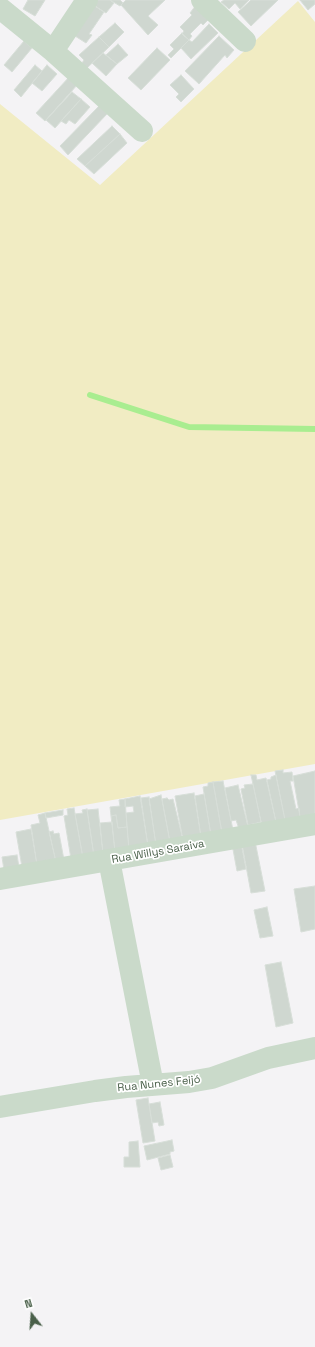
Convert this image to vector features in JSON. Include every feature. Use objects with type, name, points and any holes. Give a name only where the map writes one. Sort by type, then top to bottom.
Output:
[{"type":"street","points":[[53,51],[88,0]]},
{"type":"street","points":[[202,0],[245,41]]},
{"type":"street","points":[[0,8],[53,51],[142,131]]},
{"type":"street","name":"Rua Willys Saraiva","points":[[0,880],[315,824]]},
{"type":"street","points":[[109,860],[154,1084]]},
{"type":"street","name":"Rua Nunes Feijó","points":[[0,1107],[95,1091],[154,1084],[189,1082],[212,1078],[268,1058],[315,1048]]},
{"type":"shaded area","points":[[298,1],[315,22],[315,764],[0,820],[0,104],[100,185]]},
{"type":"building","points":[[28,0],[45,0],[35,16],[23,9]]},
{"type":"building","points":[[90,0],[110,0],[114,3],[106,13],[89,2]]},
{"type":"building","points":[[110,0],[120,0],[123,3],[120,6]]},
{"type":"building","points":[[126,0],[165,0],[148,16],[158,25],[148,35],[121,5]]},
{"type":"building","points":[[224,0],[249,0],[240,9],[235,3],[229,9],[221,2]]},
{"type":"building","points":[[251,0],[278,0],[251,26],[238,12]]},
{"type":"building","points":[[300,0],[315,0],[315,4],[308,10]]},
{"type":"building","points":[[90,3],[104,12],[89,34],[92,35],[86,43],[75,36]]},
{"type":"building","points":[[196,5],[209,19],[203,25],[201,23],[190,34],[192,36],[189,40],[182,34],[184,31],[180,27],[192,15],[190,13]]},
{"type":"building","points":[[115,23],[124,32],[109,47],[99,37]]},
{"type":"building","points":[[209,24],[218,33],[191,59],[181,48],[189,40],[192,42]]},
{"type":"building","points":[[182,33],[189,40],[171,58],[168,55],[174,49],[170,45]]},
{"type":"building","points":[[219,36],[234,50],[227,58],[225,55],[199,84],[185,71]]},
{"type":"building","points":[[99,37],[109,47],[87,68],[82,63],[84,60],[79,55]]},
{"type":"building","points":[[24,41],[32,48],[12,72],[4,65]]},
{"type":"building","points":[[118,44],[128,55],[117,64],[106,55]]},
{"type":"building","points":[[157,48],[170,60],[141,90],[128,78]]},
{"type":"building","points":[[103,53],[117,64],[106,76],[92,63]]},
{"type":"building","points":[[35,65],[42,71],[21,97],[14,90]]},
{"type":"building","points":[[47,65],[57,74],[42,91],[32,83]]},
{"type":"building","points":[[181,75],[194,89],[181,102],[176,97],[179,94],[170,85]]},
{"type":"building","points":[[70,76],[78,84],[45,121],[36,113]]},
{"type":"building","points":[[72,92],[81,99],[55,128],[46,120]]},
{"type":"building","points":[[81,99],[90,107],[75,124],[69,120],[66,124],[61,121]]},
{"type":"building","points":[[99,106],[107,114],[68,155],[60,146]]},
{"type":"building","points":[[112,126],[120,134],[85,166],[77,159]]},
{"type":"building","points":[[120,134],[127,143],[94,174],[85,166]]},
{"type":"building","points":[[283,770],[283,773],[292,772],[293,781],[290,781],[296,809],[299,808],[300,817],[285,820],[275,771]]},
{"type":"building","points":[[315,771],[315,814],[300,817],[293,776]]},
{"type":"building","points":[[251,775],[256,775],[257,780],[266,778],[276,822],[262,826]]},
{"type":"building","points":[[276,775],[285,820],[276,822],[267,780]]},
{"type":"building","points":[[223,781],[233,830],[222,833],[213,782]]},
{"type":"building","points":[[213,782],[222,833],[211,835],[203,787],[208,786],[208,783]]},
{"type":"building","points":[[253,784],[261,822],[248,825],[241,789],[245,788],[244,785]]},
{"type":"building","points":[[238,785],[248,827],[239,829],[236,820],[231,821],[225,788]]},
{"type":"building","points":[[194,793],[201,837],[183,840],[175,796]]},
{"type":"building","points":[[204,794],[211,835],[201,837],[195,796]]},
{"type":"building","points":[[161,795],[170,842],[156,845],[149,799]]},
{"type":"building","points":[[140,796],[148,846],[129,850],[126,813],[134,812],[133,806],[125,807],[125,799]]},
{"type":"building","points":[[149,797],[156,845],[148,846],[141,798]]},
{"type":"building","points":[[167,798],[169,800],[173,799],[183,840],[170,842],[162,799]]},
{"type":"building","points":[[125,799],[127,827],[118,828],[116,815],[111,816],[110,807],[120,806],[119,800]]},
{"type":"building","points":[[74,808],[83,858],[71,859],[64,816],[68,815],[67,809]]},
{"type":"building","points":[[87,809],[94,856],[83,858],[75,814],[83,813],[82,810]]},
{"type":"building","points":[[98,809],[103,854],[94,856],[87,810]]},
{"type":"building","points":[[63,810],[63,815],[46,818],[45,813]]},
{"type":"building","points":[[45,813],[56,862],[37,865],[31,825],[40,823],[38,815]]},
{"type":"building","points":[[116,815],[118,828],[127,827],[129,850],[115,852],[111,816]]},
{"type":"building","points":[[112,822],[115,852],[103,854],[100,823]]},
{"type":"building","points":[[31,829],[37,865],[22,867],[16,832]]},
{"type":"building","points":[[53,831],[54,834],[59,833],[64,860],[56,862],[49,832]]},
{"type":"building","points":[[255,841],[265,891],[251,893],[242,844]]},
{"type":"building","points":[[241,843],[246,869],[237,871],[232,844]]},
{"type":"building","points":[[17,855],[19,867],[4,870],[2,857]]},
{"type":"building","points":[[315,886],[315,929],[301,932],[294,889]]},
{"type":"building","points":[[267,907],[273,936],[260,938],[254,910]]},
{"type":"building","points":[[281,962],[293,1023],[276,1027],[265,965]]},
{"type":"building","points":[[148,1098],[155,1141],[143,1143],[136,1100]]},
{"type":"building","points":[[160,1102],[164,1125],[159,1126],[158,1122],[152,1123],[149,1104]]},
{"type":"building","points":[[172,1140],[174,1151],[170,1152],[170,1154],[147,1160],[144,1146]]},
{"type":"building","points":[[138,1141],[140,1167],[124,1167],[124,1157],[129,1157],[129,1142]]},
{"type":"building","points":[[170,1155],[173,1167],[161,1170],[158,1158]]},
{"type":"waterway","points":[[90,395],[189,427],[315,429]]}]
